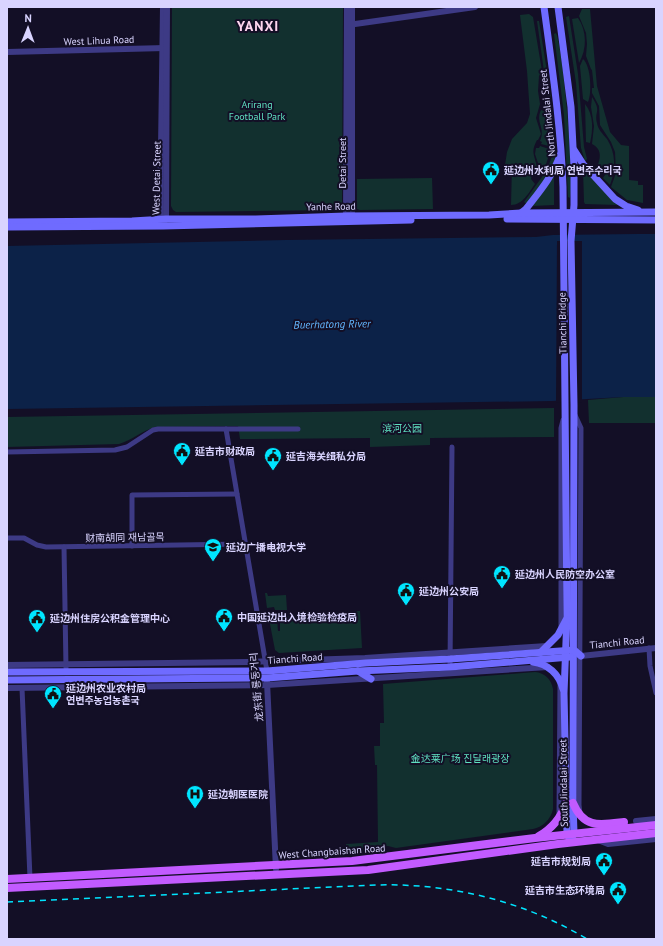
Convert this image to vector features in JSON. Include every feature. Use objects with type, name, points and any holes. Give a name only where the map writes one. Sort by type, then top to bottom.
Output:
[{"type":"main road","name":"North Jindalai Street","points":[[544,7],[554,79],[561,151],[564,216],[567,241]]},
{"type":"main road","points":[[558,7],[571,107],[573,148],[573,216],[567,241]]},
{"type":"main road","points":[[548,33],[556,29],[561,33]]},
{"type":"main road","points":[[573,148],[582,164],[615,199],[626,206],[642,212]]},
{"type":"main road","points":[[521,213],[526,210],[552,174],[561,151]]},
{"type":"main road","name":"Yanhe Road","points":[[573,216],[656,212]]},
{"type":"main road","name":"Yanhe Road","points":[[7,227],[163,221],[489,215],[521,213],[564,216]]},
{"type":"main road","name":"Yanhe Road","points":[[348,218],[512,218],[573,216],[656,220]]},
{"type":"main road","name":"Yanhe Road","points":[[7,222],[163,221]]},
{"type":"main road","name":"Tianchi Bridge","points":[[567,241],[570,408]]},
{"type":"main road","name":"South Jindalai Street","points":[[570,408],[567,616],[572,654],[564,693],[570,842]]},
{"type":"main road","name":"South Jindalai Street","points":[[569,803],[572,654],[570,408]]},
{"type":"main road","points":[[541,652],[561,630],[567,616]]},
{"type":"main road","name":"Tianchi Road","points":[[7,680],[267,678],[358,671],[450,660],[541,652],[572,654]]},
{"type":"main road","name":"Tianchi Road","points":[[7,672],[66,668],[267,678],[366,663],[450,660],[525,660],[572,654]]},
{"type":"main road","points":[[525,660],[537,662],[553,671],[560,681],[564,693]]},
{"type":"main road","points":[[358,671],[371,679]]},
{"type":"main road","points":[[536,847],[535,838],[550,829],[569,803],[581,816],[590,823],[596,825],[636,821],[645,826]]},
{"type":"main road","name":"West Changbaishan Road","points":[[7,879],[276,866],[379,858],[656,824]]},
{"type":"main road","name":"West Changbaishan Road","points":[[7,888],[276,875],[380,868],[570,842],[656,833]]},
{"type":"street","name":"West Detai Street","points":[[163,7],[165,48]]},
{"type":"street","name":"West Detai Street","points":[[163,221],[165,48],[167,7]]},
{"type":"street","name":"Detai Street","points":[[347,7],[349,24],[348,218]]},
{"type":"street","name":"Detai Street","points":[[349,24],[352,7]]},
{"type":"street","points":[[349,24],[476,7]]},
{"type":"street","name":"West Lihua Road","points":[[7,52],[165,48]]},
{"type":"street","points":[[561,630],[561,428],[570,408]]},
{"type":"street","points":[[7,452],[115,450],[126,447],[148,433],[158,429],[298,429]]},
{"type":"street","name":"龙东街 룡동거리","points":[[226,429],[267,678],[276,875]]},
{"type":"street","points":[[450,660],[452,447]]},
{"type":"street","points":[[132,546],[132,495],[237,494]]},
{"type":"street","name":"财南胡同 재남골목","points":[[7,538],[24,538],[46,547],[245,544]]},
{"type":"street","points":[[64,547],[66,668]]},
{"type":"street","name":"Tianchi Road","points":[[7,665],[66,668],[365,658],[450,660],[547,646]]},
{"type":"street","points":[[649,648],[650,666],[656,693]]},
{"type":"street","name":"Tianchi Road","points":[[572,654],[656,648]]},
{"type":"street","name":"South Jindalai Street","points":[[572,654],[579,805],[581,816]]},
{"type":"street","name":"Tianchi Road","points":[[7,688],[267,678],[371,679],[548,667]]},
{"type":"street","name":"South Jindalai Street","points":[[559,818],[560,681]]},
{"type":"street","points":[[22,688],[30,878]]},
{"type":"street","points":[[636,821],[656,819]]},
{"type":"street","name":"West Changbaishan Road","points":[[596,840],[608,844],[656,839]]},
{"type":"green space","name":"Arirang Football Park","points":[[172,7],[343,7],[342,202],[340,209],[176,212],[173,210],[171,206]]},
{"type":"green space","points":[[582,9],[590,9],[597,86],[610,132],[621,145],[629,146],[629,180],[638,181],[638,185],[643,185],[643,203],[627,200],[611,187],[616,173],[615,152],[611,142],[600,125],[599,106],[592,93],[592,88],[594,88],[592,70],[586,56],[586,33],[579,16]]},
{"type":"green space","points":[[529,14],[533,17],[542,71],[539,76],[538,91],[540,104],[536,118],[541,134],[534,148],[537,168],[532,174],[531,179],[535,184],[519,203],[511,205],[512,165],[505,165],[507,152],[512,139],[527,123],[530,114],[527,71],[520,15]]},
{"type":"green space","points":[[569,16],[578,74],[584,147],[587,159],[585,161],[581,148],[576,83],[566,17]]},
{"type":"green space","points":[[578,18],[583,29],[585,40],[582,58],[579,63],[572,19]]},
{"type":"green space","points":[[537,21],[539,21],[551,97],[555,159],[550,172],[527,204],[524,202],[547,170],[552,156],[547,93]]},
{"type":"green space","points":[[556,33],[562,63],[568,116],[571,168],[570,198],[568,197],[564,115],[554,34]]},
{"type":"green space","points":[[583,59],[588,67],[590,80],[588,102],[583,99],[580,66]]},
{"type":"green space","points":[[592,97],[597,106],[596,119],[598,125],[612,150],[614,168],[610,185],[603,178],[605,175],[597,167],[600,154],[598,148],[592,144],[594,126],[591,107]]},
{"type":"green space","points":[[585,104],[590,113],[592,123],[590,143],[586,142]]},
{"type":"green space","points":[[541,110],[546,112],[549,146],[541,144],[542,142],[540,141],[542,132],[539,114]]},
{"type":"green space","points":[[540,146],[549,149],[545,167],[539,166],[535,154],[536,148],[539,148]]},
{"type":"green space","points":[[583,169],[618,204],[617,205],[585,204]]},
{"type":"green space","points":[[554,176],[554,205],[532,206]]},
{"type":"green space","points":[[432,178],[433,209],[357,209],[357,179]]},
{"type":"green space","points":[[623,397],[656,397],[656,423],[589,423],[588,400]]},
{"type":"green space","name":"滨河公园","points":[[554,408],[554,437],[430,438],[430,445],[370,447],[370,438],[240,439],[238,426],[155,427],[119,444],[7,447],[7,417]]},
{"type":"green space","points":[[265,593],[267,593],[268,596],[286,595],[287,610],[275,610],[274,607],[267,608]]},
{"type":"green space","points":[[360,611],[362,648],[279,653],[275,650],[269,619],[277,619],[278,631],[280,631],[280,617]]},
{"type":"green space","name":"金达莱广场 진달래광장","points":[[535,672],[547,677],[551,682],[553,689],[553,809],[546,822],[533,829],[396,848],[388,846],[367,848],[360,852],[346,853],[346,844],[378,842],[377,765],[375,765],[374,746],[380,746],[380,723],[384,723],[383,684]]},
{"type":"water","name":"Buerhatong River","points":[[656,234],[656,397],[623,397],[552,401],[7,409],[7,246]]},
{"type":"pier","points":[[557,241],[582,241],[582,402],[556,403]]},
{"type":"railway","points":[[7,902],[404,885],[432,887],[486,897],[538,914],[587,939]]},
{"type":"place","name":"延边州水利局 연변주수리국","points":[[491,185]]},
{"type":"place","name":"延吉市财政局","points":[[182,466]]},
{"type":"place","name":"延吉海关缉私分局","points":[[273,471]]},
{"type":"place","name":"延边广播电视大学","points":[[213,562]]},
{"type":"place","name":"延边州人民防空办公室","points":[[502,589]]},
{"type":"place","name":"延边州公安局","points":[[406,606]]},
{"type":"place","name":"中国延边出入境检验检疫局","points":[[224,632]]},
{"type":"place","name":"延边州住房公积金管理中心","points":[[37,633]]},
{"type":"place","name":"延边州农业农村局 연변주농업농촌국","points":[[53,709]]},
{"type":"place","name":"延边朝医医院","points":[[195,809]]},
{"type":"place","name":"延吉市规划局","points":[[604,876]]},
{"type":"place","name":"延吉市生态环境局","points":[[618,905]]},
{"type":"district","name":"YANXI","points":[[258,26]]}]
